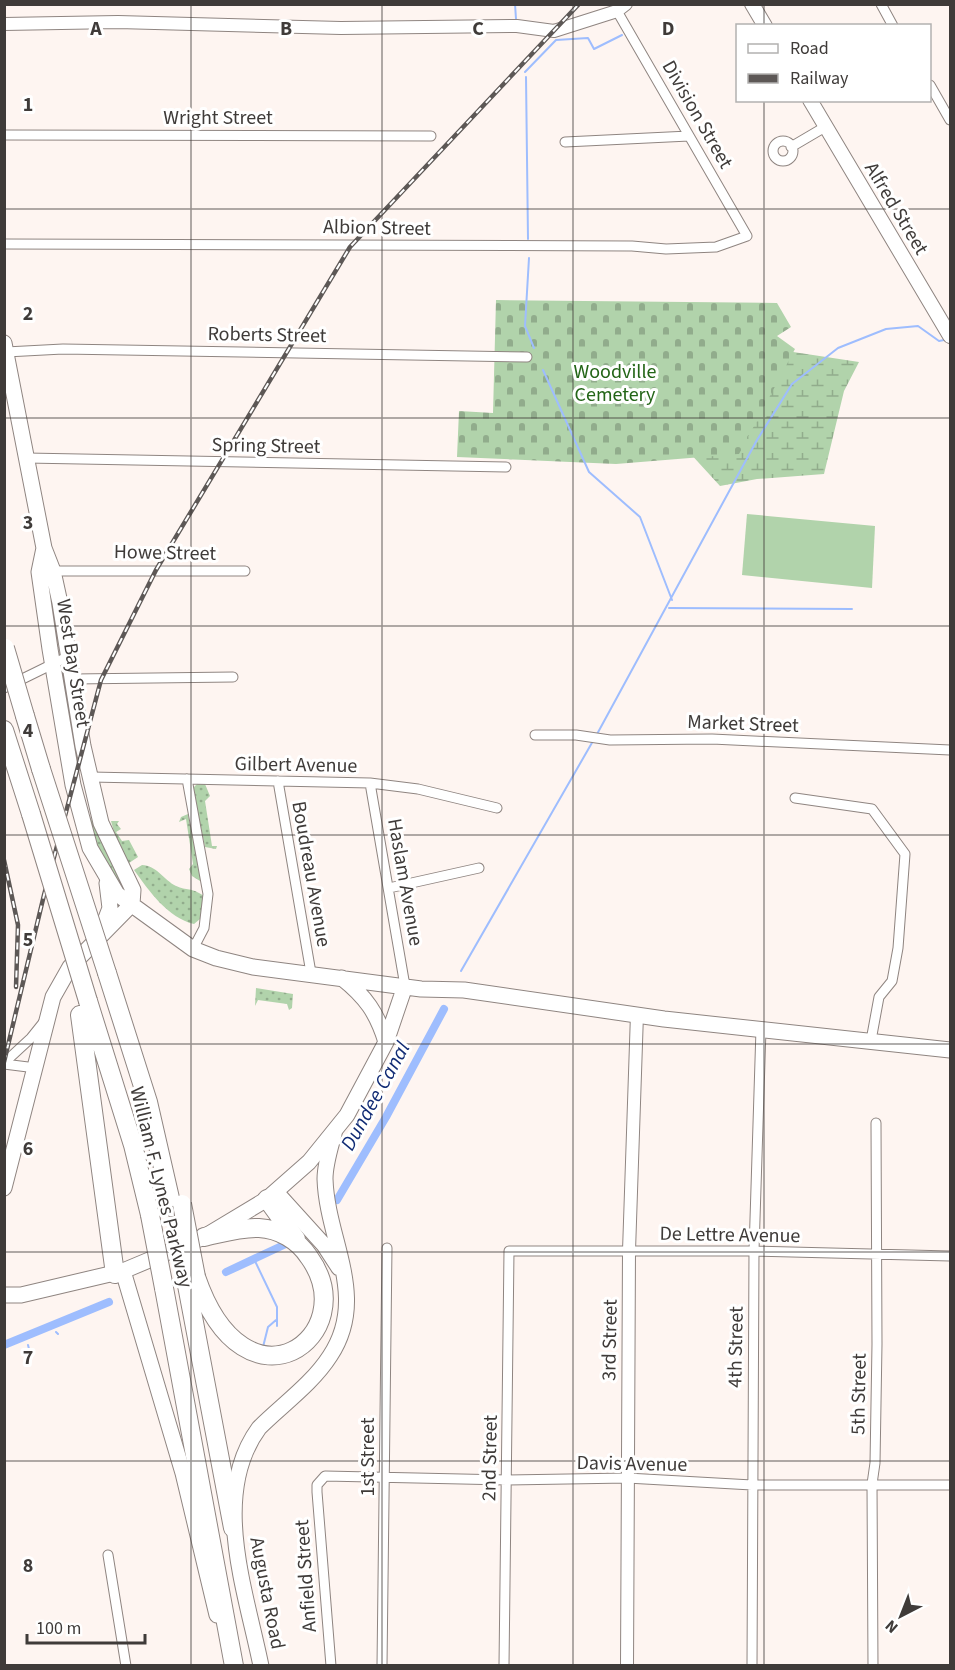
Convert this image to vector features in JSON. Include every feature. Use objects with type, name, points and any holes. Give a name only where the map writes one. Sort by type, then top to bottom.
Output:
[{"type":"highway","name":"William F. Lynes Parkway","points":[[5,647],[41,769],[148,1102],[177,1205],[233,1528]]},
{"type":"highway","points":[[4,730],[67,936],[84,1008],[115,1274]]},
{"type":"highway","name":"William F. Lynes Parkway","points":[[84,1008],[133,1145],[150,1215],[232,1665]]},
{"type":"highway","points":[[191,1278],[214,1318],[232,1339],[251,1353],[277,1356],[297,1349],[307,1340],[320,1322],[323,1288],[316,1268],[272,1196]]},
{"type":"highway","points":[[204,1237],[259,1228],[287,1236],[307,1254]]},
{"type":"main road","points":[[752,4],[764,24]]},
{"type":"main road","name":"Alfred Street","points":[[811,102],[951,336]]},
{"type":"main road","name":"West Bay Street","points":[[5,347],[44,548],[53,571],[74,680],[83,746],[107,839],[133,890],[132,904]]},
{"type":"main road","name":"West Bay Street","points":[[44,548],[39,572],[73,785],[84,830],[105,877]]},
{"type":"main road","points":[[105,877],[117,894],[193,949],[241,964],[405,986],[464,990],[637,1014],[951,1050]]},
{"type":"main road","points":[[100,934],[110,908],[105,877]]},
{"type":"main road","points":[[4,1188],[36,1068],[47,1016],[57,990],[70,967],[132,904]]},
{"type":"main road","points":[[342,978],[369,1001],[380,1021],[386,1042]]},
{"type":"main road","points":[[4,1295],[21,1295],[115,1274],[204,1237],[272,1196],[309,1162],[334,1134],[361,1093],[386,1042],[405,986]]},
{"type":"main road","name":"Augusta Road","points":[[261,1665],[233,1528],[235,1481],[243,1453],[259,1428],[314,1376],[330,1357],[347,1315],[347,1284],[326,1187],[325,1168],[334,1134]]},
{"type":"main road","points":[[272,1196],[324,1245],[347,1284]]},
{"type":"main road","points":[[115,1274],[131,1304],[183,1473],[232,1665]]},
{"type":"street","points":[[881,4],[892,24]]},
{"type":"street","points":[[4,24],[118,22],[341,27],[517,26],[554,31],[622,8]]},
{"type":"street","name":"Division Street","points":[[622,8],[689,136],[747,236]]},
{"type":"street","points":[[931,87],[951,120]]},
{"type":"street","points":[[792,147],[825,127]]},
{"type":"street","name":"Wright Street","points":[[4,135],[431,136]]},
{"type":"street","points":[[564,142],[689,136]]},
{"type":"street","name":"Albion Street","points":[[4,244],[589,246],[666,249],[724,246],[747,236]]},
{"type":"street","name":"Roberts Street","points":[[5,347],[527,357]]},
{"type":"street","name":"Spring Street","points":[[27,458],[506,467]]},
{"type":"street","name":"Howe Street","points":[[53,571],[84,569],[245,571]]},
{"type":"street","points":[[4,688],[69,656]]},
{"type":"street","points":[[74,680],[233,677]]},
{"type":"street","name":"Market Street","points":[[535,735],[576,735],[610,740],[712,738],[951,750]]},
{"type":"street","name":"Gilbert Avenue","points":[[91,777],[370,783],[418,789],[497,808]]},
{"type":"street","points":[[187,779],[208,894],[204,928],[193,949]]},
{"type":"street","name":"Boudreau Avenue","points":[[278,781],[311,973]]},
{"type":"street","name":"Haslam Avenue","points":[[370,783],[405,986]]},
{"type":"street","points":[[795,798],[872,809],[905,854],[898,948],[892,981],[879,997],[872,1035],[868,1041]]},
{"type":"street","points":[[389,888],[479,868]]},
{"type":"street","name":"3rd Street","points":[[627,1665],[629,1251],[637,1014]]},
{"type":"street","points":[[4,1064],[31,1038],[47,1016]]},
{"type":"street","name":"4th Street","points":[[752,1665],[754,1251],[761,1029]]},
{"type":"street","points":[[4,1064],[36,1068]]},
{"type":"street","name":"5th Street","points":[[873,1665],[872,1484],[875,1463],[876,1123]]},
{"type":"street","name":"1st Street","points":[[382,1665],[387,1248]]},
{"type":"street","name":"De Lettre Avenue","points":[[509,1251],[754,1251],[877,1256],[951,1256]]},
{"type":"street","name":"2nd Street","points":[[504,1665],[509,1251]]},
{"type":"street","name":"Davis Avenue","points":[[317,1485],[325,1476],[383,1480],[627,1478],[752,1485],[951,1485]]},
{"type":"street","name":"Anfield Street","points":[[317,1485],[331,1665]]},
{"type":"street","points":[[108,1555],[126,1665]]},
{"type":"green space","name":"Woodville Cemetery","points":[[496,300],[777,303],[791,327],[777,336],[795,349],[739,454],[616,464],[457,457],[459,411],[493,413]]},
{"type":"green space","points":[[728,342],[859,362],[844,391],[824,474],[757,479],[720,486],[677,439]]},
{"type":"green space","points":[[747,514],[875,526],[872,588],[742,575]]},
{"type":"green space","points":[[197,784],[205,784],[210,796],[205,801],[212,846],[217,846],[216,849],[205,847],[193,788]]},
{"type":"green space","points":[[188,814],[200,881],[192,876],[189,869],[193,864],[186,819],[179,822],[181,817]]},
{"type":"green space","points":[[90,817],[128,895],[120,888],[103,860],[87,819]]},
{"type":"green space","points":[[111,821],[119,821],[117,824],[121,829],[116,832],[122,841],[129,840],[138,857],[129,863],[116,839]]},
{"type":"green space","points":[[142,865],[152,867],[176,886],[196,891],[204,896],[200,919],[194,924],[168,910],[134,870]]},
{"type":"green space","points":[[256,988],[293,994],[292,1008],[289,1010],[287,1004],[258,1000],[255,1006]]},
{"type":"waterway","points":[[515,4],[516,19]]},
{"type":"waterway","points":[[525,72],[556,40],[588,38],[594,49],[622,35]]},
{"type":"waterway","points":[[526,77],[528,239]]},
{"type":"waterway","points":[[529,258],[525,326],[534,348]]},
{"type":"waterway","points":[[596,736],[757,440],[792,384],[838,348],[886,329],[918,326],[939,341],[944,340]]},
{"type":"waterway","points":[[543,370],[589,472],[640,517],[672,600]]},
{"type":"waterway","points":[[669,608],[852,609]]},
{"type":"waterway","points":[[461,971],[593,741]]},
{"type":"waterway","name":"Dundee Canal","points":[[337,1200],[386,1117],[444,1009]]},
{"type":"waterway","name":"Dundee Canal","points":[[226,1272],[288,1243]]},
{"type":"waterway","points":[[254,1259],[277,1307],[277,1326]]},
{"type":"waterway","name":"Dundee Canal","points":[[4,1345],[109,1302]]},
{"type":"waterway","points":[[263,1347],[268,1327],[276,1320]]},
{"type":"waterway","points":[[28,1345],[29,1349]]},
{"type":"railway","points":[[4,1062],[44,895],[101,680],[156,570],[350,247],[579,4]]},
{"type":"railway","points":[[4,860],[18,925],[16,987]]}]
